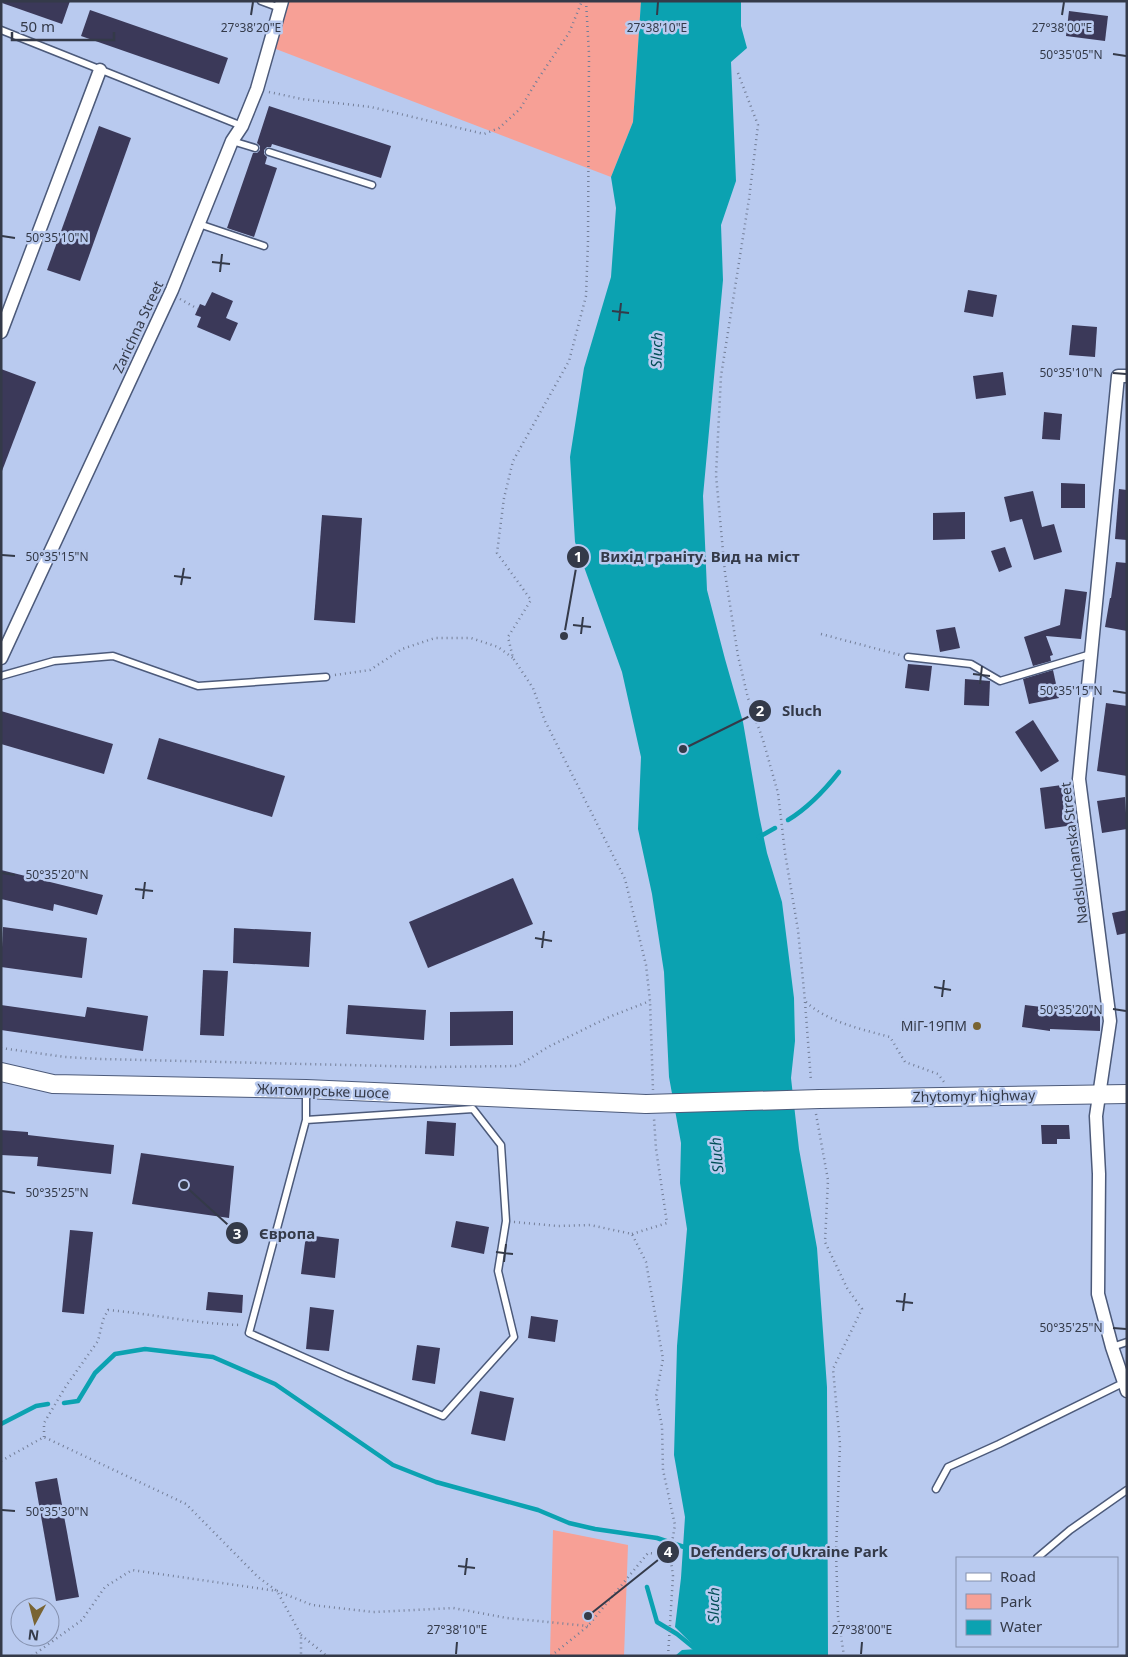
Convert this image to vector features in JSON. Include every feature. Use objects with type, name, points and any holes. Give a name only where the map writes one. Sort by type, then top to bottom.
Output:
[{"type":"main road","name":"Житомирське шосе","points":[[1,1072],[53,1084],[306,1089],[651,1102],[818,1102]]},
{"type":"main road","name":"Zhytomyr highway","points":[[818,1102],[1127,1094]]},
{"type":"street","name":"Zarichna Street","points":[[1,658],[172,290],[232,141],[242,126],[257,89],[281,4]]},
{"type":"street","points":[[1,332],[100,70]]},
{"type":"street","name":"Nadsluchanska Street","points":[[1125,1386],[1098,1294],[1099,1174],[1096,1116],[1110,1021],[1079,779],[1118,376],[1127,376]]},
{"type":"lane","points":[[261,1],[281,4]]},
{"type":"lane","points":[[1,30],[242,126]]},
{"type":"lane","points":[[232,141],[255,148]]},
{"type":"lane","points":[[269,152],[372,185]]},
{"type":"lane","points":[[199,224],[264,246]]},
{"type":"lane","points":[[908,657],[971,664],[1000,681],[1091,654]]},
{"type":"lane","points":[[1,676],[54,661],[113,656],[198,686],[326,677]]},
{"type":"lane","points":[[306,1089],[306,1120],[249,1333],[443,1416],[514,1337],[498,1271],[506,1221],[500,1145],[473,1110],[306,1120]]},
{"type":"lane","points":[[1112,1347],[1127,1342]]},
{"type":"lane","points":[[936,1489],[948,1467],[1125,1386]]},
{"type":"lane","points":[[1038,1557],[1070,1530],[1127,1490]]},
{"type":"path","points":[[257,89],[302,99],[371,107],[484,134],[499,128],[520,109],[538,78],[569,34],[584,1]]},
{"type":"path","points":[[513,658],[508,637],[532,600],[497,553],[504,498],[513,461],[569,361],[586,296],[589,54],[584,1]]},
{"type":"path","points":[[738,73],[758,125],[721,376],[716,475],[725,573],[738,656],[748,698],[763,740],[778,793],[784,853],[798,930],[812,1081]]},
{"type":"path","points":[[178,299],[198,309]]},
{"type":"path","points":[[822,634],[908,657]]},
{"type":"path","points":[[326,677],[370,670],[402,649],[435,638],[471,638],[498,647],[513,658],[533,688],[545,721],[625,879],[646,965],[650,1001],[651,1102],[667,1223],[632,1234],[590,1225],[558,1226],[506,1221]]},
{"type":"path","points":[[1,1048],[65,1057],[101,1059],[411,1067],[518,1066],[548,1047],[609,1017],[650,1001]]},
{"type":"path","points":[[805,1001],[812,1007],[846,1024],[890,1037],[905,1062],[938,1074],[946,1086]]},
{"type":"path","points":[[818,1102],[828,1180],[825,1242],[847,1288],[862,1309],[834,1369],[840,1444],[836,1552],[838,1616],[844,1656]]},
{"type":"path","points":[[632,1234],[646,1262],[664,1359],[656,1396],[662,1426],[663,1470],[675,1525],[670,1554],[672,1576],[668,1656]]},
{"type":"path","points":[[44,1437],[44,1423],[66,1386],[98,1341],[103,1320],[108,1310],[214,1324],[251,1325]]},
{"type":"path","points":[[1,1461],[44,1437]]},
{"type":"path","points":[[44,1437],[186,1504],[258,1578],[277,1591],[301,1635],[327,1656]]},
{"type":"path","points":[[551,1656],[588,1626],[648,1553],[670,1554]]},
{"type":"path","points":[[32,1656],[82,1620],[104,1587],[132,1570],[277,1591],[312,1604],[373,1612],[453,1608],[507,1618],[588,1626]]},
{"type":"path","points":[[301,1635],[301,1656]]},
{"type":"green space","points":[[282,1],[641,1],[633,122],[611,177],[268,46]]},
{"type":"green space","points":[[553,1530],[628,1545],[624,1656],[550,1656]]},
{"type":"water","points":[[641,1],[741,1],[741,26],[747,48],[731,62],[736,181],[721,225],[723,280],[703,496],[707,590],[743,722],[767,853],[782,902],[794,998],[795,1041],[791,1078],[799,1149],[817,1248],[827,1387],[828,1656],[675,1656],[682,1650],[697,1649],[675,1627],[681,1578],[685,1517],[674,1455],[677,1346],[687,1229],[680,1183],[681,1143],[669,1077],[664,972],[652,894],[638,829],[641,757],[622,672],[575,542],[570,457],[584,368],[611,277],[616,208],[611,177],[633,122]]},
{"type":"building","points":[[3,1],[70,1],[62,24],[2,3]]},
{"type":"building","points":[[90,10],[228,58],[219,84],[81,36]]},
{"type":"building","points":[[1069,11],[1108,16],[1105,41],[1066,36]]},
{"type":"building","points":[[269,106],[391,146],[381,178],[272,144],[271,147],[267,147],[264,150],[264,154],[267,157],[265,164],[277,168],[254,237],[227,228],[253,153],[257,153],[260,150],[260,146],[257,143]]},
{"type":"building","points":[[99,126],[131,138],[80,281],[47,270]]},
{"type":"building","points":[[968,290],[997,295],[993,317],[964,312]]},
{"type":"building","points":[[212,292],[233,301],[226,318],[238,323],[230,341],[197,327],[201,317],[195,315],[200,304],[205,306]]},
{"type":"building","points":[[1072,325],[1097,327],[1095,357],[1069,355]]},
{"type":"building","points":[[1,369],[36,382],[2,471],[1,470]]},
{"type":"building","points":[[1003,372],[1006,395],[976,399],[973,376]]},
{"type":"building","points":[[1044,412],[1062,414],[1060,440],[1042,439]]},
{"type":"building","points":[[1061,483],[1085,484],[1085,508],[1061,508]]},
{"type":"building","points":[[1119,489],[1127,490],[1127,540],[1115,539]]},
{"type":"building","points":[[1033,491],[1042,527],[1054,524],[1062,552],[1034,560],[1022,519],[1010,522],[1004,497]]},
{"type":"building","points":[[965,512],[965,539],[933,540],[933,513]]},
{"type":"building","points":[[322,515],[362,518],[355,623],[314,620]]},
{"type":"building","points":[[1005,547],[1012,567],[999,572],[991,551]]},
{"type":"building","points":[[1116,562],[1127,563],[1127,631],[1105,627]]},
{"type":"building","points":[[1065,589],[1087,592],[1081,639],[1046,636],[1053,655],[1050,656],[1051,661],[1033,666],[1024,637],[1060,625]]},
{"type":"building","points":[[955,627],[960,648],[940,652],[936,630]]},
{"type":"building","points":[[908,664],[932,666],[929,691],[905,688]]},
{"type":"building","points":[[1053,670],[1059,698],[1029,704],[1023,679]]},
{"type":"building","points":[[965,679],[990,681],[989,706],[964,705]]},
{"type":"building","points":[[1106,703],[1127,706],[1127,776],[1097,771]]},
{"type":"building","points":[[1,711],[113,744],[104,774],[1,744]]},
{"type":"building","points":[[1033,720],[1059,761],[1041,772],[1015,732]]},
{"type":"building","points":[[159,738],[285,776],[272,817],[147,779]]},
{"type":"building","points":[[1069,784],[1074,825],[1045,829],[1040,788]]},
{"type":"building","points":[[1125,797],[1127,829],[1102,833],[1097,801]]},
{"type":"building","points":[[1,870],[103,895],[97,915],[54,904],[53,911],[1,899]]},
{"type":"building","points":[[513,878],[533,924],[428,968],[409,922]]},
{"type":"building","points":[[1127,910],[1127,933],[1117,935],[1112,913]]},
{"type":"building","points":[[3,927],[87,938],[82,978],[1,967]]},
{"type":"building","points":[[234,928],[311,932],[309,967],[233,963]]},
{"type":"building","points":[[203,970],[228,971],[224,1036],[200,1035]]},
{"type":"building","points":[[1,1005],[85,1017],[87,1007],[148,1016],[143,1051],[1,1030]]},
{"type":"building","points":[[348,1005],[426,1010],[424,1040],[346,1034]]},
{"type":"building","points":[[1025,1005],[1067,1010],[1067,1007],[1100,1008],[1100,1031],[1050,1029],[1050,1031],[1022,1027]]},
{"type":"building","points":[[513,1011],[513,1045],[450,1046],[450,1012]]},
{"type":"building","points":[[427,1121],[456,1123],[454,1156],[425,1154]]},
{"type":"building","points":[[1041,1125],[1069,1125],[1070,1139],[1057,1139],[1057,1144],[1042,1144]]},
{"type":"building","points":[[1,1130],[28,1132],[28,1135],[114,1145],[111,1174],[37,1166],[38,1157],[1,1155]]},
{"type":"building","points":[[141,1153],[234,1166],[229,1218],[132,1204]]},
{"type":"building","points":[[456,1221],[489,1227],[484,1254],[451,1247]]},
{"type":"building","points":[[70,1230],[93,1232],[84,1314],[62,1312]]},
{"type":"building","points":[[306,1235],[339,1239],[335,1278],[301,1274]]},
{"type":"building","points":[[208,1292],[243,1295],[242,1313],[206,1310]]},
{"type":"building","points":[[310,1307],[334,1310],[329,1351],[306,1349]]},
{"type":"building","points":[[531,1316],[558,1320],[555,1342],[528,1338]]},
{"type":"building","points":[[417,1345],[440,1348],[435,1384],[412,1380]]},
{"type":"building","points":[[480,1391],[514,1398],[505,1441],[471,1434]]},
{"type":"building","points":[[57,1478],[79,1597],[60,1600],[60,1597],[55,1597],[35,1482]]},
{"type":"waterway","points":[[788,820],[815,799],[839,772]]},
{"type":"waterway","points":[[759,837],[775,828]]},
{"type":"waterway","points":[[64,1403],[78,1401],[95,1373],[115,1354],[145,1349],[213,1357],[275,1384],[393,1465],[436,1482],[538,1510],[569,1523],[595,1529],[657,1538],[687,1548]]},
{"type":"waterway","points":[[1,1424],[36,1406],[48,1404]]},
{"type":"waterway","points":[[647,1587],[657,1622],[677,1634],[704,1656]]},
{"type":"place","name":"Вихід граніту. Вид на міст","points":[[564,636]]},
{"type":"place","name":"Sluch","points":[[683,749]]},
{"type":"place","name":"МіГ-19ПМ","points":[[977,1026]]},
{"type":"place","name":"Європа","points":[[184,1185]]},
{"type":"place","name":"Defenders of Ukraine Park","points":[[588,1616]]}]
